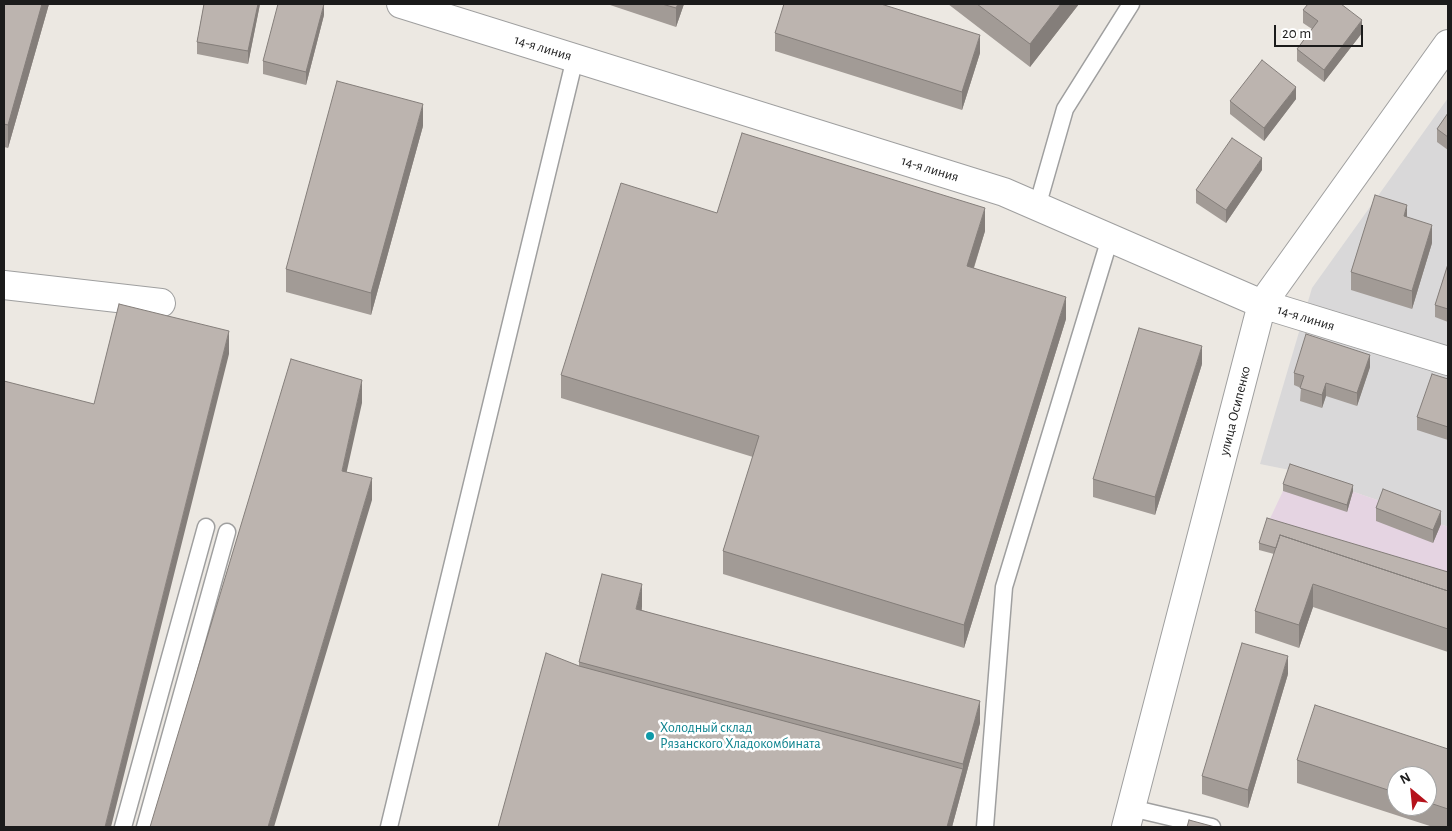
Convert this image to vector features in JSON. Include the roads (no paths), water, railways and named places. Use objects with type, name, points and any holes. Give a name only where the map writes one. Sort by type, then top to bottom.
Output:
[{"type":"street","name":"14-я линия","points":[[401,4],[1004,192],[1262,304],[1448,361]]},
{"type":"street","name":"улица Осипенко","points":[[1129,818],[1262,304],[1448,44]]},
{"type":"street","points":[[4,285],[161,303]]},
{"type":"lane","points":[[1038,207],[1066,109],[1131,4]]},
{"type":"lane","points":[[389,827],[575,58]]},
{"type":"lane","points":[[985,827],[1004,588],[1110,238]]},
{"type":"lane","points":[[123,827],[206,527]]},
{"type":"lane","points":[[145,827],[227,532]]},
{"type":"lane","points":[[1129,818],[1212,827]]},
{"type":"place","name":"Холодный склад Рязанского Хладокомбината","points":[[650,736]]}]
